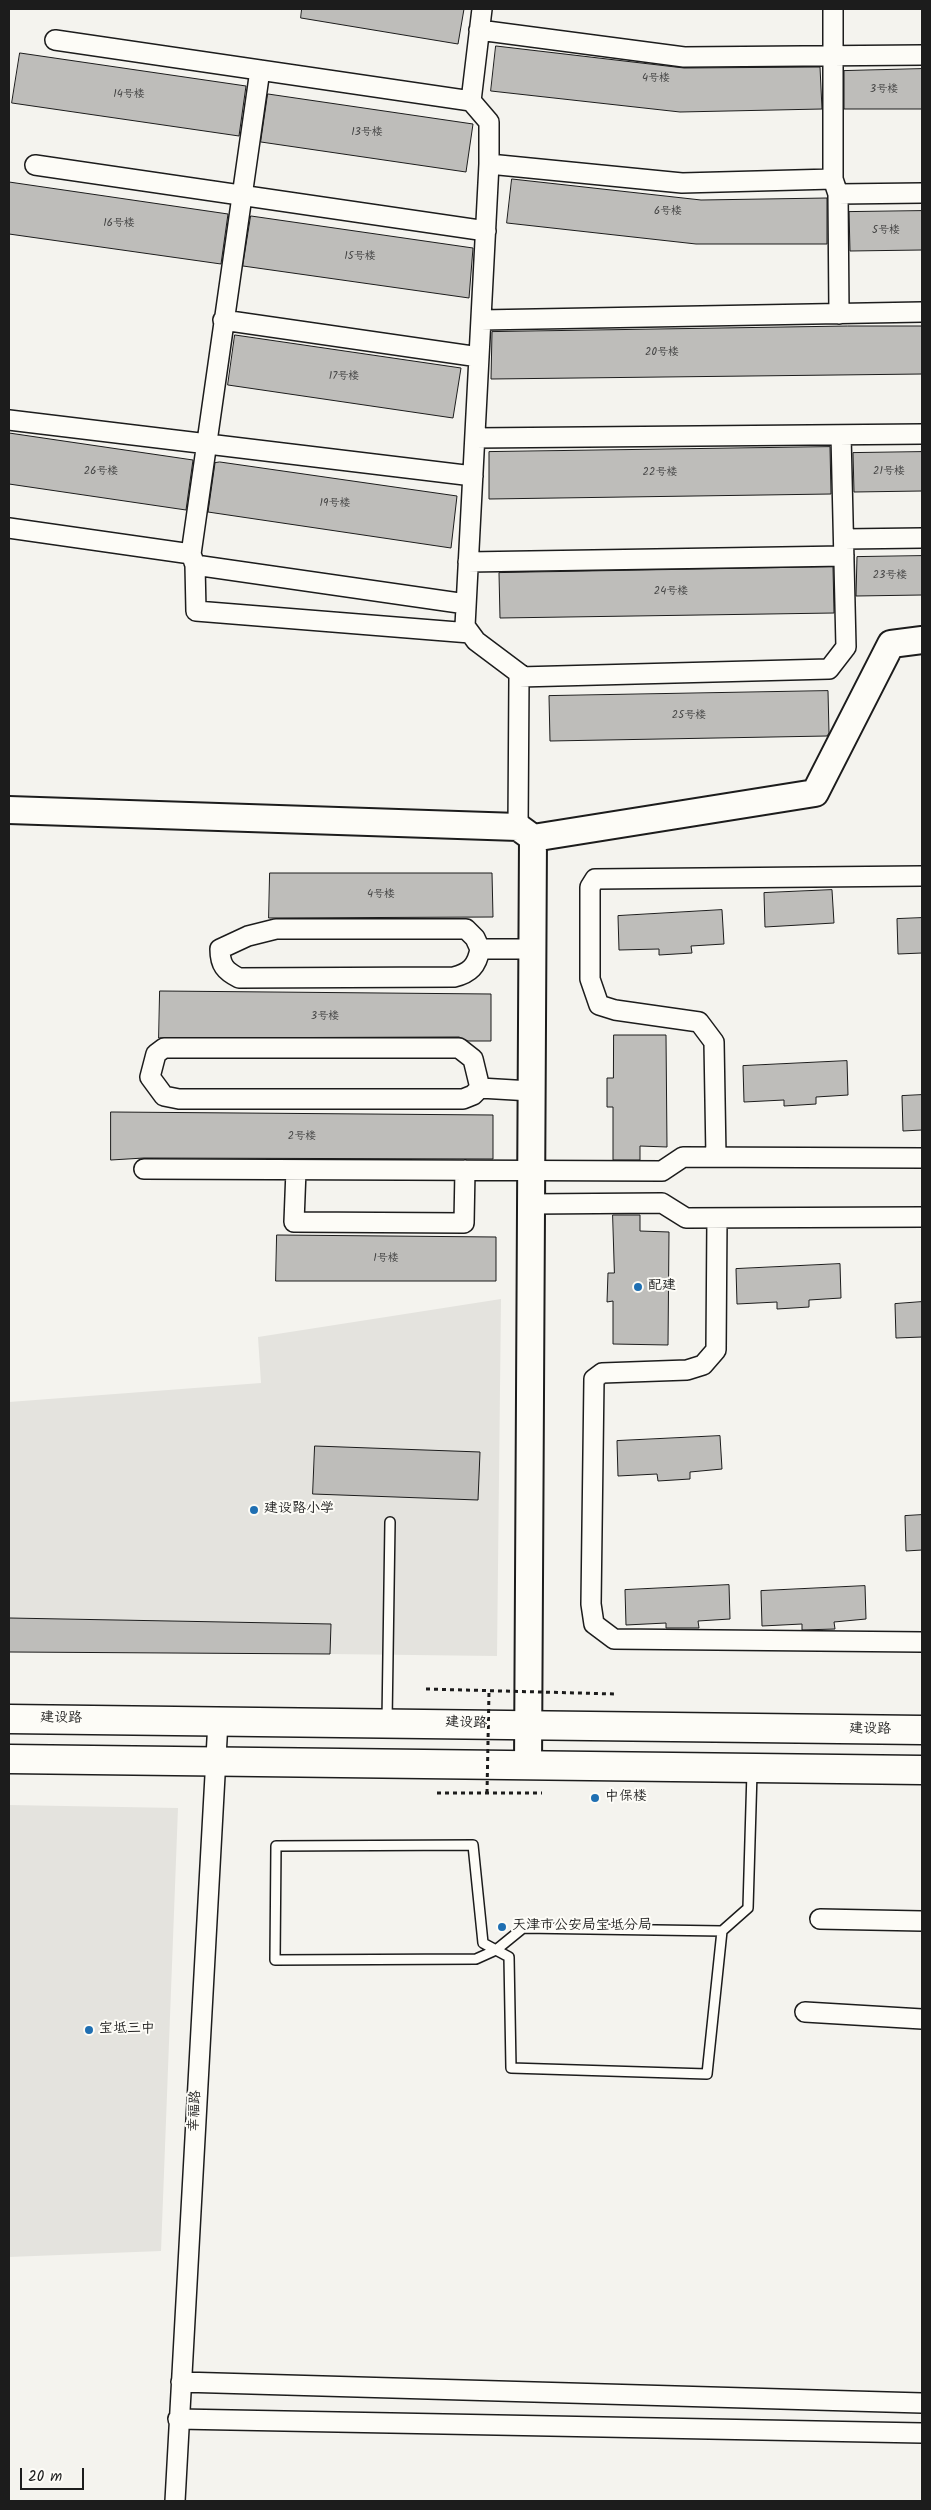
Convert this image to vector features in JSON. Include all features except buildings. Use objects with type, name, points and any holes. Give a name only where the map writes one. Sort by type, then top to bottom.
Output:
[{"type":"main road","name":"建设路","points":[[9,1719],[387,1722],[528,1726],[922,1730]]},
{"type":"main road","points":[[9,1759],[922,1770]]},
{"type":"street","points":[[471,101],[482,9]]},
{"type":"street","points":[[833,9],[839,314]]},
{"type":"street","points":[[479,30],[684,57],[922,55]]},
{"type":"street","points":[[55,40],[471,101],[489,122],[486,230],[465,626],[476,641],[524,678]]},
{"type":"street","points":[[260,70],[205,444],[193,560],[196,611],[470,632]]},
{"type":"street","points":[[489,164],[682,183],[836,187],[922,193]]},
{"type":"street","points":[[35,165],[486,230]]},
{"type":"street","points":[[481,320],[922,312]]},
{"type":"street","points":[[223,320],[479,357]]},
{"type":"street","points":[[9,420],[473,476]]},
{"type":"street","points":[[475,438],[922,434]]},
{"type":"street","points":[[528,1764],[532,949],[519,677],[829,669],[846,647],[842,435]]},
{"type":"street","points":[[9,528],[466,604]]},
{"type":"street","points":[[468,562],[844,548],[922,538]]},
{"type":"street","points":[[9,810],[525,832],[815,793],[891,644],[922,640]]},
{"type":"street","points":[[716,1157],[714,1042],[699,1022],[616,1010],[599,1005],[590,979],[590,887],[595,879],[922,876]]},
{"type":"street","points":[[466,929],[475,938],[480,949],[473,968],[464,974],[454,977],[239,978],[228,972],[220,962],[220,948],[248,936],[276,930],[466,929]]},
{"type":"street","points":[[480,949],[532,949]]},
{"type":"street","points":[[480,1088],[473,1058],[459,1048],[164,1048],[156,1054],[150,1077],[164,1096],[179,1099],[463,1099],[473,1095],[480,1088],[531,1091]]},
{"type":"street","points":[[144,1170],[662,1172],[683,1157],[922,1158]]},
{"type":"street","points":[[296,1170],[294,1222],[464,1222],[465,1170]]},
{"type":"street","points":[[662,1172],[662,1203]]},
{"type":"street","points":[[530,1204],[662,1203],[686,1218],[922,1217]]},
{"type":"street","points":[[717,1218],[716,1350],[703,1365],[687,1370],[602,1373],[594,1379],[591,1604],[594,1624],[614,1639],[922,1642]]},
{"type":"street","name":"幸福路","points":[[175,2501],[178,2419],[218,1721]]},
{"type":"street","points":[[820,1919],[922,1921]]},
{"type":"street","points":[[805,2012],[922,2019]]},
{"type":"street","points":[[181,2382],[922,2403]]},
{"type":"street","points":[[178,2419],[922,2433]]},
{"type":"lane","points":[[387,1722],[390,1522]]},
{"type":"lane","points":[[722,1931],[707,2074],[512,2068],[510,1957],[496,1950],[483,1942],[473,1846],[276,1846],[275,1960],[476,1959],[496,1950],[523,1928],[722,1931],[748,1908],[752,1769]]},
{"type":"path","points":[[426,1689],[616,1694]]},
{"type":"path","points":[[486,1793],[489,1691]]},
{"type":"path","points":[[437,1793],[542,1793]]},
{"type":"shaded area","name":"建设路小学","points":[[501,1299],[497,1656],[330,1654],[331,1624],[9,1618],[9,1402],[261,1383],[258,1337]]},
{"type":"shaded area","name":"宝坻三中","points":[[9,1805],[178,1808],[161,2251],[9,2257]]},
{"type":"place","name":"配建","points":[[638,1287]]},
{"type":"place","name":"建设路小学","points":[[254,1510]]},
{"type":"place","name":"中保楼","points":[[595,1798]]},
{"type":"place","name":"天津市公安局宝坻分局","points":[[502,1927]]},
{"type":"place","name":"宝坻三中","points":[[89,2030]]}]
